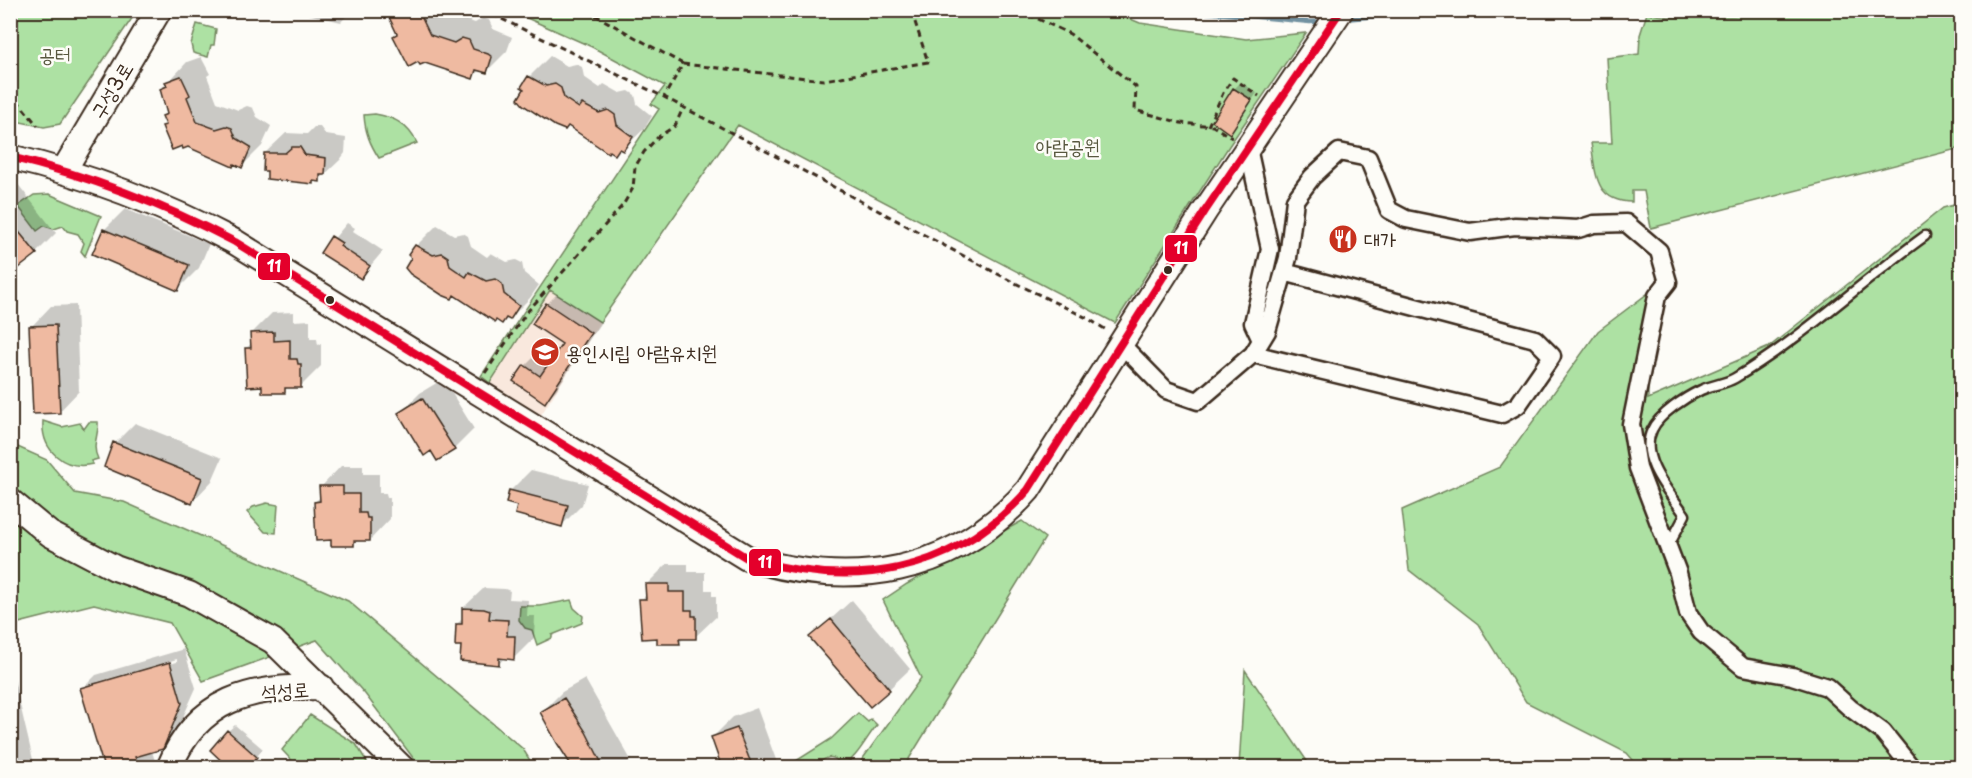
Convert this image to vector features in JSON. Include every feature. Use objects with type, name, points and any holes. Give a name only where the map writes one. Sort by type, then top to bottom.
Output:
[{"type":"street","name":"구성3로","points":[[64,170],[159,10]]},
{"type":"street","points":[[10,157],[64,170],[155,203],[235,242],[747,558],[822,574],[873,573],[946,553],[996,523],[1012,508],[1052,455],[1120,343],[1341,10]]},
{"type":"street","points":[[1248,148],[1270,249],[1253,323],[1257,347]]},
{"type":"street","points":[[1120,343],[1166,390],[1198,401],[1257,347],[1267,331],[1284,272],[1295,200],[1312,177],[1339,152],[1368,158],[1389,210],[1406,219],[1470,232],[1515,226],[1578,229],[1594,224],[1626,223],[1659,251],[1668,282],[1657,296],[1631,424],[1638,468],[1678,573],[1688,613],[1701,632],[1743,667],[1827,687],[1850,708],[1884,732],[1912,768]]},
{"type":"street","points":[[1257,347],[1502,414],[1518,405],[1552,356],[1535,339],[1284,272]]},
{"type":"street","points":[[10,501],[50,534],[115,568],[189,594],[273,641],[321,687]]},
{"type":"street","name":"석성로","points":[[169,768],[185,737],[198,720],[214,708],[256,691],[280,687],[321,687],[402,768]]},
{"type":"lane","points":[[1668,548],[1685,515],[1655,470],[1648,441],[1653,428],[1664,416],[1701,390],[1733,379],[1794,339],[1925,236]]},
{"type":"path","points":[[483,10],[664,98],[1011,281],[1087,318],[1105,328],[1120,343]]},
{"type":"path","points":[[586,10],[683,64],[824,80],[928,62],[914,10]]},
{"type":"path","points":[[1019,10],[1070,34],[1136,87],[1135,110],[1182,123],[1208,126],[1248,148]]},
{"type":"path","points":[[664,98],[683,64]]},
{"type":"path","points":[[1208,126],[1223,93],[1233,78],[1276,107]]},
{"type":"path","points":[[10,92],[38,126]]},
{"type":"path","points":[[475,391],[527,312],[623,205],[633,188],[635,167],[644,152],[658,136],[675,126],[683,108]]},
{"type":"shaded area","name":"용인시립 아람유치원","points":[[550,289],[600,322],[541,415],[490,383]]},
{"type":"green space","name":"공터","points":[[11,10],[137,11],[60,124],[44,127],[11,120]]},
{"type":"green space","name":"아람공원","points":[[1109,10],[1140,23],[1246,39],[1306,33],[1229,146],[1115,323],[738,125],[600,322],[550,290],[490,383],[481,376],[659,109],[651,104],[665,86],[592,47],[511,11]]},
{"type":"green space","points":[[1962,11],[1961,148],[1651,228],[1644,191],[1632,191],[1632,202],[1620,200],[1610,197],[1599,183],[1591,143],[1612,143],[1607,58],[1639,54],[1640,35],[1647,13],[1669,17]]},
{"type":"green space","points":[[197,24],[216,29],[214,45],[211,45],[208,57],[193,53],[191,44]]},
{"type":"green space","points":[[375,114],[389,117],[400,123],[417,143],[379,158],[368,138],[364,115]]},
{"type":"green space","points":[[49,194],[101,216],[85,256],[81,251],[84,243],[78,234],[67,231],[63,226],[54,229],[44,226],[37,231],[18,206],[34,195]]},
{"type":"green space","points":[[1961,203],[1961,767],[1639,767],[1627,753],[1526,702],[1478,624],[1409,570],[1402,510],[1500,467],[1598,331],[1647,294],[1648,399],[1769,347],[1943,208]]},
{"type":"green space","points":[[43,421],[62,427],[80,423],[84,429],[89,422],[98,422],[95,449],[98,459],[91,461],[93,464],[82,465],[64,461],[56,456],[46,441]]},
{"type":"green space","points":[[11,444],[47,460],[75,493],[124,502],[348,601],[523,749],[534,767],[420,767],[365,694],[317,640],[203,681],[170,623],[94,604],[11,625]]},
{"type":"green space","points":[[267,503],[278,505],[276,533],[265,532],[247,512],[253,507]]},
{"type":"green space","points":[[1022,521],[1045,538],[904,767],[856,768],[921,678],[883,600],[907,584]]},
{"type":"green space","points":[[571,600],[574,608],[583,616],[582,623],[552,635],[552,638],[537,645],[532,630],[525,628],[519,620],[520,606],[540,606]]},
{"type":"green space","points":[[1245,670],[1311,767],[1239,767]]},
{"type":"green space","points":[[858,713],[868,722],[871,719],[877,725],[851,759],[841,766],[838,761],[831,758],[824,759],[814,767],[798,765],[796,761],[831,739]]},
{"type":"green space","points":[[310,715],[356,744],[370,767],[298,767],[282,750]]},
{"type":"building","points":[[402,10],[418,10],[430,35],[454,43],[462,38],[469,40],[473,49],[488,54],[492,57],[487,73],[476,70],[473,79],[425,63],[420,65],[418,62],[409,67],[393,36],[397,34],[389,17]]},
{"type":"building","points":[[181,76],[190,95],[187,97],[197,122],[216,129],[226,126],[232,128],[236,138],[251,147],[242,168],[234,164],[233,167],[188,147],[183,149],[182,146],[172,150],[162,126],[166,125],[162,116],[167,114],[160,89],[167,86],[165,82]]},
{"type":"building","points":[[528,76],[546,86],[555,84],[561,88],[564,98],[579,108],[582,104],[599,113],[608,110],[615,115],[617,125],[633,137],[623,151],[619,149],[615,155],[609,151],[608,153],[568,126],[565,130],[555,126],[523,105],[518,99],[524,89],[521,87]]},
{"type":"building","points":[[1233,88],[1252,100],[1230,134],[1212,121]]},
{"type":"building","points":[[292,147],[300,147],[305,155],[326,158],[325,175],[320,175],[320,182],[313,181],[313,184],[267,179],[267,171],[263,171],[264,153],[285,153]]},
{"type":"building","points":[[10,221],[37,254],[15,271],[10,264]]},
{"type":"building","points":[[103,229],[189,265],[178,291],[92,254]]},
{"type":"building","points":[[331,236],[342,243],[340,246],[370,266],[361,279],[320,253]]},
{"type":"building","points":[[415,245],[433,255],[442,253],[448,257],[450,266],[466,277],[469,272],[486,281],[495,279],[502,284],[504,294],[519,306],[510,320],[506,318],[502,324],[496,320],[495,322],[454,295],[452,299],[442,295],[410,274],[405,268],[411,258],[408,255]]},
{"type":"building","points":[[546,303],[591,333],[545,403],[513,381],[524,365],[540,376],[562,344],[532,324]]},
{"type":"building","points":[[56,325],[60,413],[33,414],[29,326]]},
{"type":"building","points":[[274,332],[274,341],[290,340],[290,359],[297,359],[298,364],[301,364],[301,388],[285,388],[285,393],[262,393],[262,386],[247,387],[245,348],[251,348],[250,333]]},
{"type":"building","points":[[422,398],[455,450],[437,461],[431,451],[424,456],[398,413]]},
{"type":"building","points":[[113,442],[202,478],[192,504],[104,467]]},
{"type":"building","points":[[319,486],[343,486],[343,494],[359,494],[359,513],[366,513],[367,518],[370,518],[370,541],[354,541],[354,546],[331,546],[331,540],[316,541],[314,502],[320,501]]},
{"type":"building","points":[[509,490],[568,505],[562,527],[515,514],[517,506],[506,503]]},
{"type":"building","points":[[645,584],[669,584],[669,592],[685,592],[685,610],[692,610],[692,616],[696,616],[696,639],[679,639],[680,644],[657,644],[657,638],[642,639],[639,599],[646,599]]},
{"type":"building","points":[[462,608],[484,609],[490,611],[489,619],[508,620],[507,636],[515,636],[514,660],[499,658],[499,665],[460,661],[461,646],[455,646],[456,624],[462,624]]},
{"type":"building","points":[[831,619],[890,690],[870,707],[809,637]]},
{"type":"building","points":[[170,662],[182,703],[163,749],[135,757],[139,768],[104,768],[80,688]]},
{"type":"building","points":[[564,698],[586,732],[604,768],[573,768],[557,743],[540,712]]},
{"type":"building","points":[[737,728],[754,768],[722,768],[711,737]]},
{"type":"building","points":[[227,730],[257,757],[248,768],[229,768],[210,750]]},
{"type":"waterway","points":[[1185,10],[1310,22],[1324,21]]},
{"type":"waterway","points":[[1345,19],[1376,16],[1392,10]]},
{"type":"transit line","name":"11","points":[[10,157],[69,173],[125,192],[181,215],[235,242],[747,558],[786,568],[825,573],[862,573],[899,568],[934,557],[967,541],[999,519],[1028,490],[1205,211],[1341,10]]},
{"type":"place","name":"대가","points":[[1343,239]]},
{"type":"place","name":"용인시립 아람유치원","points":[[545,352]]}]
